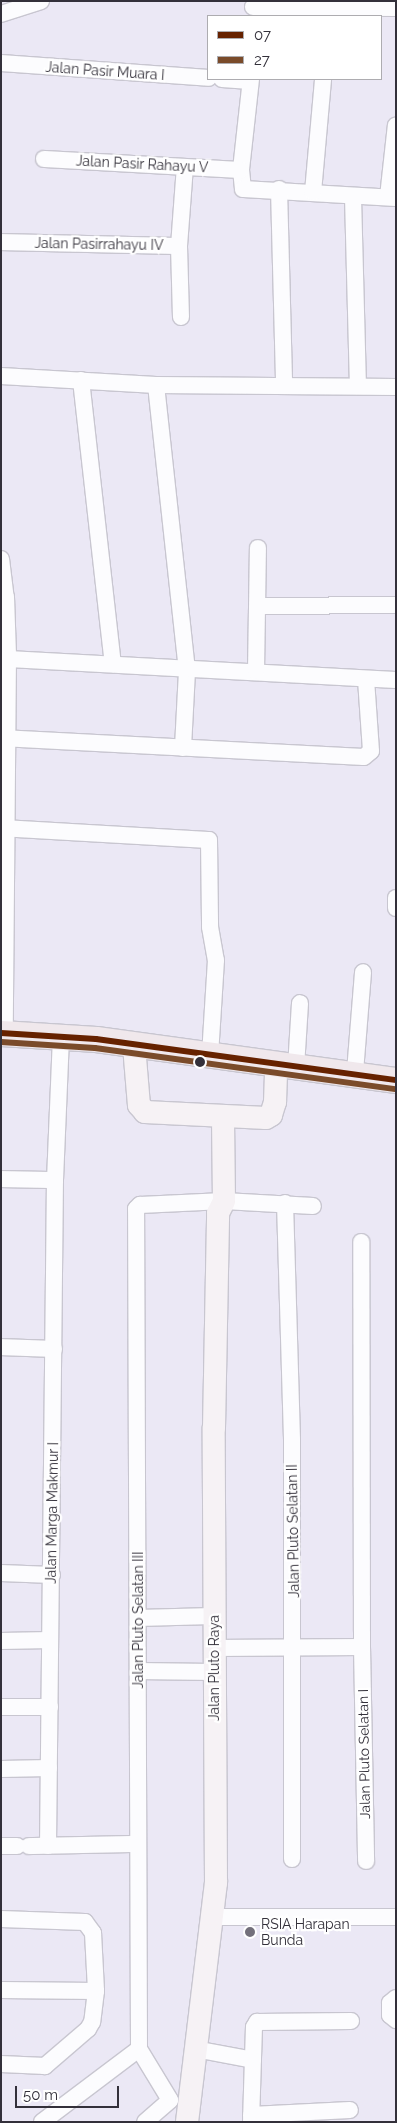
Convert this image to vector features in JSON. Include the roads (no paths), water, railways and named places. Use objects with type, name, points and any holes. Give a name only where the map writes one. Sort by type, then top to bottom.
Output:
[{"type":"main road","points":[[3,1034],[60,1036],[210,1056],[355,1072],[396,1080]]},
{"type":"street","points":[[1,14],[41,1]]},
{"type":"street","points":[[252,8],[396,8]]},
{"type":"street","name":"Jalan Pasir Muara I","points":[[1,63],[207,78]]},
{"type":"street","points":[[250,80],[241,170],[243,189],[392,198],[396,125]]},
{"type":"street","points":[[313,192],[323,80]]},
{"type":"street","name":"Jalan Pasir Rahayu V","points":[[44,159],[241,170]]},
{"type":"street","name":"Jalan Pasirrahayu IV","points":[[1,242],[179,246],[185,167]]},
{"type":"street","points":[[279,190],[284,385]]},
{"type":"street","points":[[353,197],[358,386]]},
{"type":"street","points":[[179,246],[181,317]]},
{"type":"street","points":[[1,376],[156,385],[396,387]]},
{"type":"street","points":[[82,380],[113,664]]},
{"type":"street","points":[[156,385],[187,671],[183,748]]},
{"type":"street","points":[[256,671],[259,606],[258,548]]},
{"type":"street","points":[[1,559],[7,659],[4,738],[3,1034]]},
{"type":"street","points":[[259,606],[396,605]]},
{"type":"street","points":[[7,659],[113,664],[187,671],[256,671],[396,680]]},
{"type":"street","points":[[4,738],[366,757],[371,751],[366,679]]},
{"type":"street","points":[[4,828],[210,842],[210,927],[216,960],[210,1056]]},
{"type":"street","points":[[396,898],[396,908]]},
{"type":"street","points":[[355,1072],[363,972]]},
{"type":"street","points":[[134,1046],[139,1105],[142,1111],[215,1117],[271,1115],[286,1065],[300,1003]]},
{"type":"street","name":"Jalan Marga Makmur I","points":[[48,1846],[55,1180],[60,1036]]},
{"type":"street","name":"Jalan Pluto Raya","points":[[176,2106],[195,2049],[216,1884],[213,1616],[218,1205],[215,1117]]},
{"type":"street","points":[[1,1179],[55,1180]]},
{"type":"street","points":[[218,1205],[286,1203],[313,1206]]},
{"type":"street","name":"Jalan Pluto Selatan II","points":[[286,1203],[294,1646],[292,1859]]},
{"type":"street","name":"Jalan Pluto Selatan III","points":[[139,2049],[136,1844],[138,1618],[136,1209],[140,1205],[218,1205]]},
{"type":"street","name":"Jalan Pluto Selatan I","points":[[361,1242],[362,1647],[366,1860]]},
{"type":"street","points":[[1,1347],[54,1349]]},
{"type":"street","points":[[1,1574],[52,1575]]},
{"type":"street","points":[[138,1618],[213,1616]]},
{"type":"street","points":[[1,1641],[50,1640]]},
{"type":"street","points":[[213,1648],[362,1647]]},
{"type":"street","points":[[138,1671],[213,1672]]},
{"type":"street","points":[[1,1707],[50,1706]]},
{"type":"street","points":[[1,1769],[49,1768]]},
{"type":"street","points":[[16,1846],[136,1844]]},
{"type":"street","points":[[212,1917],[396,1917]]},
{"type":"street","points":[[1,1919],[86,1922],[93,1933],[96,1991],[92,2022],[88,2029],[45,2066],[1,2064]]},
{"type":"street","points":[[1,1990],[96,1991]]},
{"type":"street","points":[[396,1998],[390,2003],[390,2015],[396,2020]]},
{"type":"street","points":[[350,2110],[251,2118],[254,2027],[260,2021],[351,2021]]},
{"type":"street","points":[[42,2122],[139,2049],[176,2106],[145,2122]]},
{"type":"street","points":[[195,2049],[253,2060]]},
{"type":"place","name":"RSIA Harapan Bunda","points":[[250,1932]]}]
